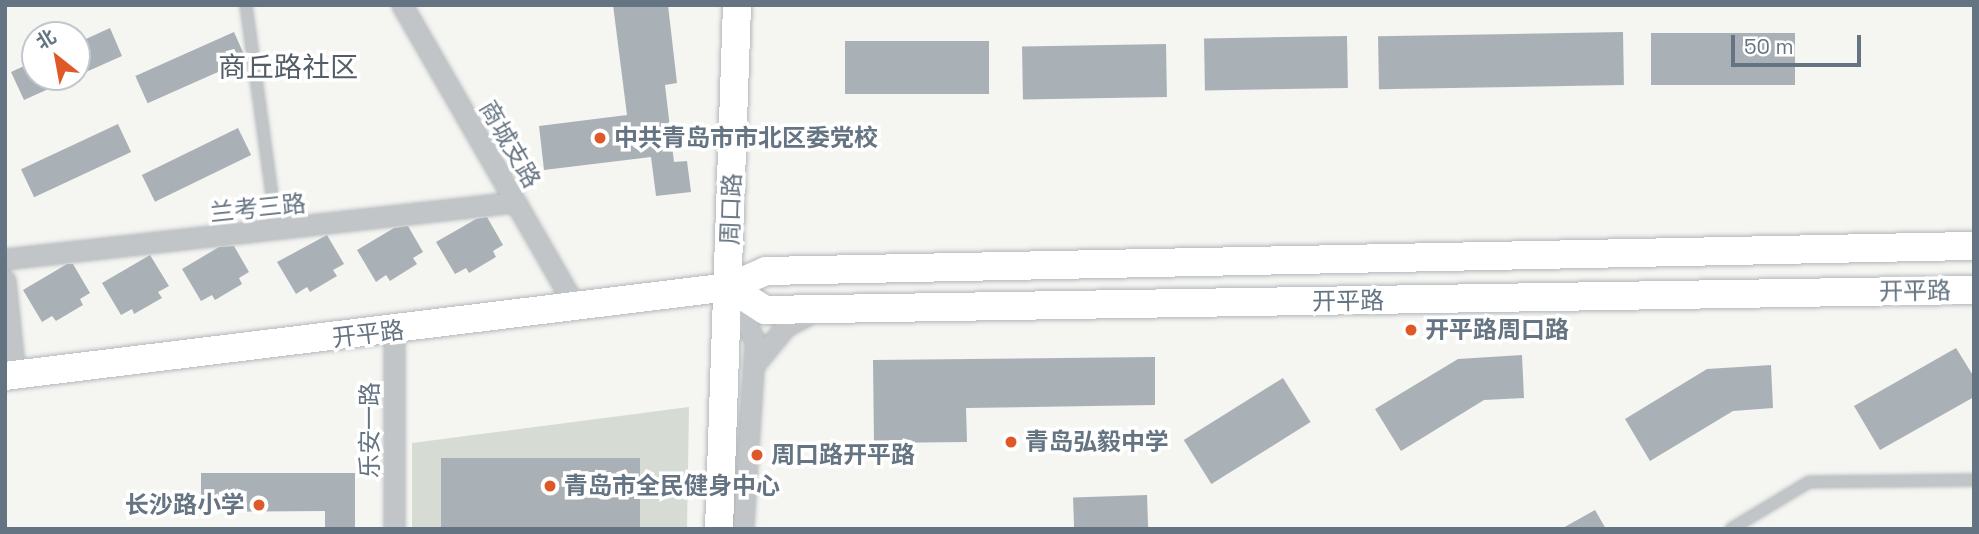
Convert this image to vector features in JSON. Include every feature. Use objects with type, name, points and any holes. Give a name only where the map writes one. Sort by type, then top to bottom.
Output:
[{"type":"main road","name":"周口路","points":[[719,529],[737,5]]},
{"type":"main road","name":"开平路","points":[[10,375],[394,332],[729,287],[765,271],[1974,246]]},
{"type":"main road","name":"开平路","points":[[729,287],[765,310],[1974,290]]},
{"type":"street","name":"商城支路","points":[[402,5],[576,307]]},
{"type":"street","name":"兰考三路","points":[[5,259],[277,231],[515,202]]},
{"type":"street","points":[[5,280],[10,375]]},
{"type":"street","name":"周口路","points":[[729,287],[755,341],[743,529]]},
{"type":"street","points":[[753,366],[786,326],[819,309]]},
{"type":"street","name":"乐安一路","points":[[394,332],[394,529]]},
{"type":"lane","points":[[246,5],[277,231]]},
{"type":"lane","points":[[1731,529],[1810,482],[1974,480]]},
{"type":"shaded area","name":"青岛市全民健身中心","points":[[689,407],[687,529],[412,529],[412,443]]},
{"type":"building","points":[[613,5],[668,5],[677,83],[665,85],[674,162],[687,161],[691,192],[656,196],[651,157],[544,170],[539,126],[627,115]]},
{"type":"building","points":[[110,28],[122,56],[91,70],[91,37]]},
{"type":"building","points":[[234,32],[246,59],[148,103],[135,76]]},
{"type":"building","points":[[1623,32],[1624,85],[1379,89],[1378,36]]},
{"type":"building","points":[[1651,33],[1795,33],[1795,85],[1651,85]]},
{"type":"building","points":[[1347,36],[1348,88],[1205,90],[1204,38]]},
{"type":"building","points":[[845,41],[989,41],[989,94],[845,94]]},
{"type":"building","points":[[1166,44],[1167,97],[1023,100],[1022,47]]},
{"type":"building","points":[[21,67],[21,91],[44,91],[24,100],[11,72]]},
{"type":"building","points":[[118,124],[131,152],[34,197],[21,169]]},
{"type":"building","points":[[238,128],[251,155],[155,202],[142,175]]},
{"type":"building","points":[[487,217],[503,245],[493,251],[496,257],[469,273],[466,268],[455,274],[436,242],[476,219]]},
{"type":"building","points":[[408,226],[423,252],[413,258],[417,264],[390,281],[386,275],[376,282],[357,250],[394,228]]},
{"type":"building","points":[[327,235],[344,264],[333,270],[337,276],[310,292],[307,287],[296,294],[277,262]]},
{"type":"building","points":[[234,246],[249,272],[239,278],[242,284],[215,300],[212,295],[201,301],[182,269],[219,247]]},
{"type":"building","points":[[150,255],[169,286],[158,292],[162,298],[134,314],[132,309],[121,315],[102,283]]},
{"type":"building","points":[[67,264],[73,264],[90,293],[80,299],[83,305],[56,321],[52,316],[42,322],[23,290]]},
{"type":"building","points":[[1956,348],[1974,377],[1974,397],[1880,450],[1854,406]]},
{"type":"building","points":[[1522,355],[1524,398],[1484,400],[1401,451],[1375,409],[1458,359]]},
{"type":"building","points":[[1155,357],[1155,405],[966,408],[967,442],[874,443],[873,360]]},
{"type":"building","points":[[1771,365],[1773,408],[1733,411],[1650,461],[1625,419],[1707,369]]},
{"type":"building","points":[[1283,378],[1311,422],[1211,484],[1184,440]]},
{"type":"building","points":[[441,458],[640,458],[640,529],[441,529]]},
{"type":"building","points":[[201,473],[355,473],[355,529],[325,529],[325,511],[211,512],[211,496],[201,496]]},
{"type":"building","points":[[1147,495],[1148,529],[1074,529],[1073,498]]},
{"type":"building","points":[[1595,510],[1606,529],[1561,529]]},
{"type":"place","name":"中共青岛市市北区委党校","points":[[600,138]]},
{"type":"place","name":"开平路周口路","points":[[1411,330]]},
{"type":"place","name":"青岛弘毅中学","points":[[1011,442]]},
{"type":"place","name":"周口路开平路","points":[[757,455]]},
{"type":"place","name":"青岛市全民健身中心","points":[[550,486]]},
{"type":"place","name":"长沙路小学","points":[[259,505]]},
{"type":"district","name":"商丘路社区","points":[[288,67]]}]
